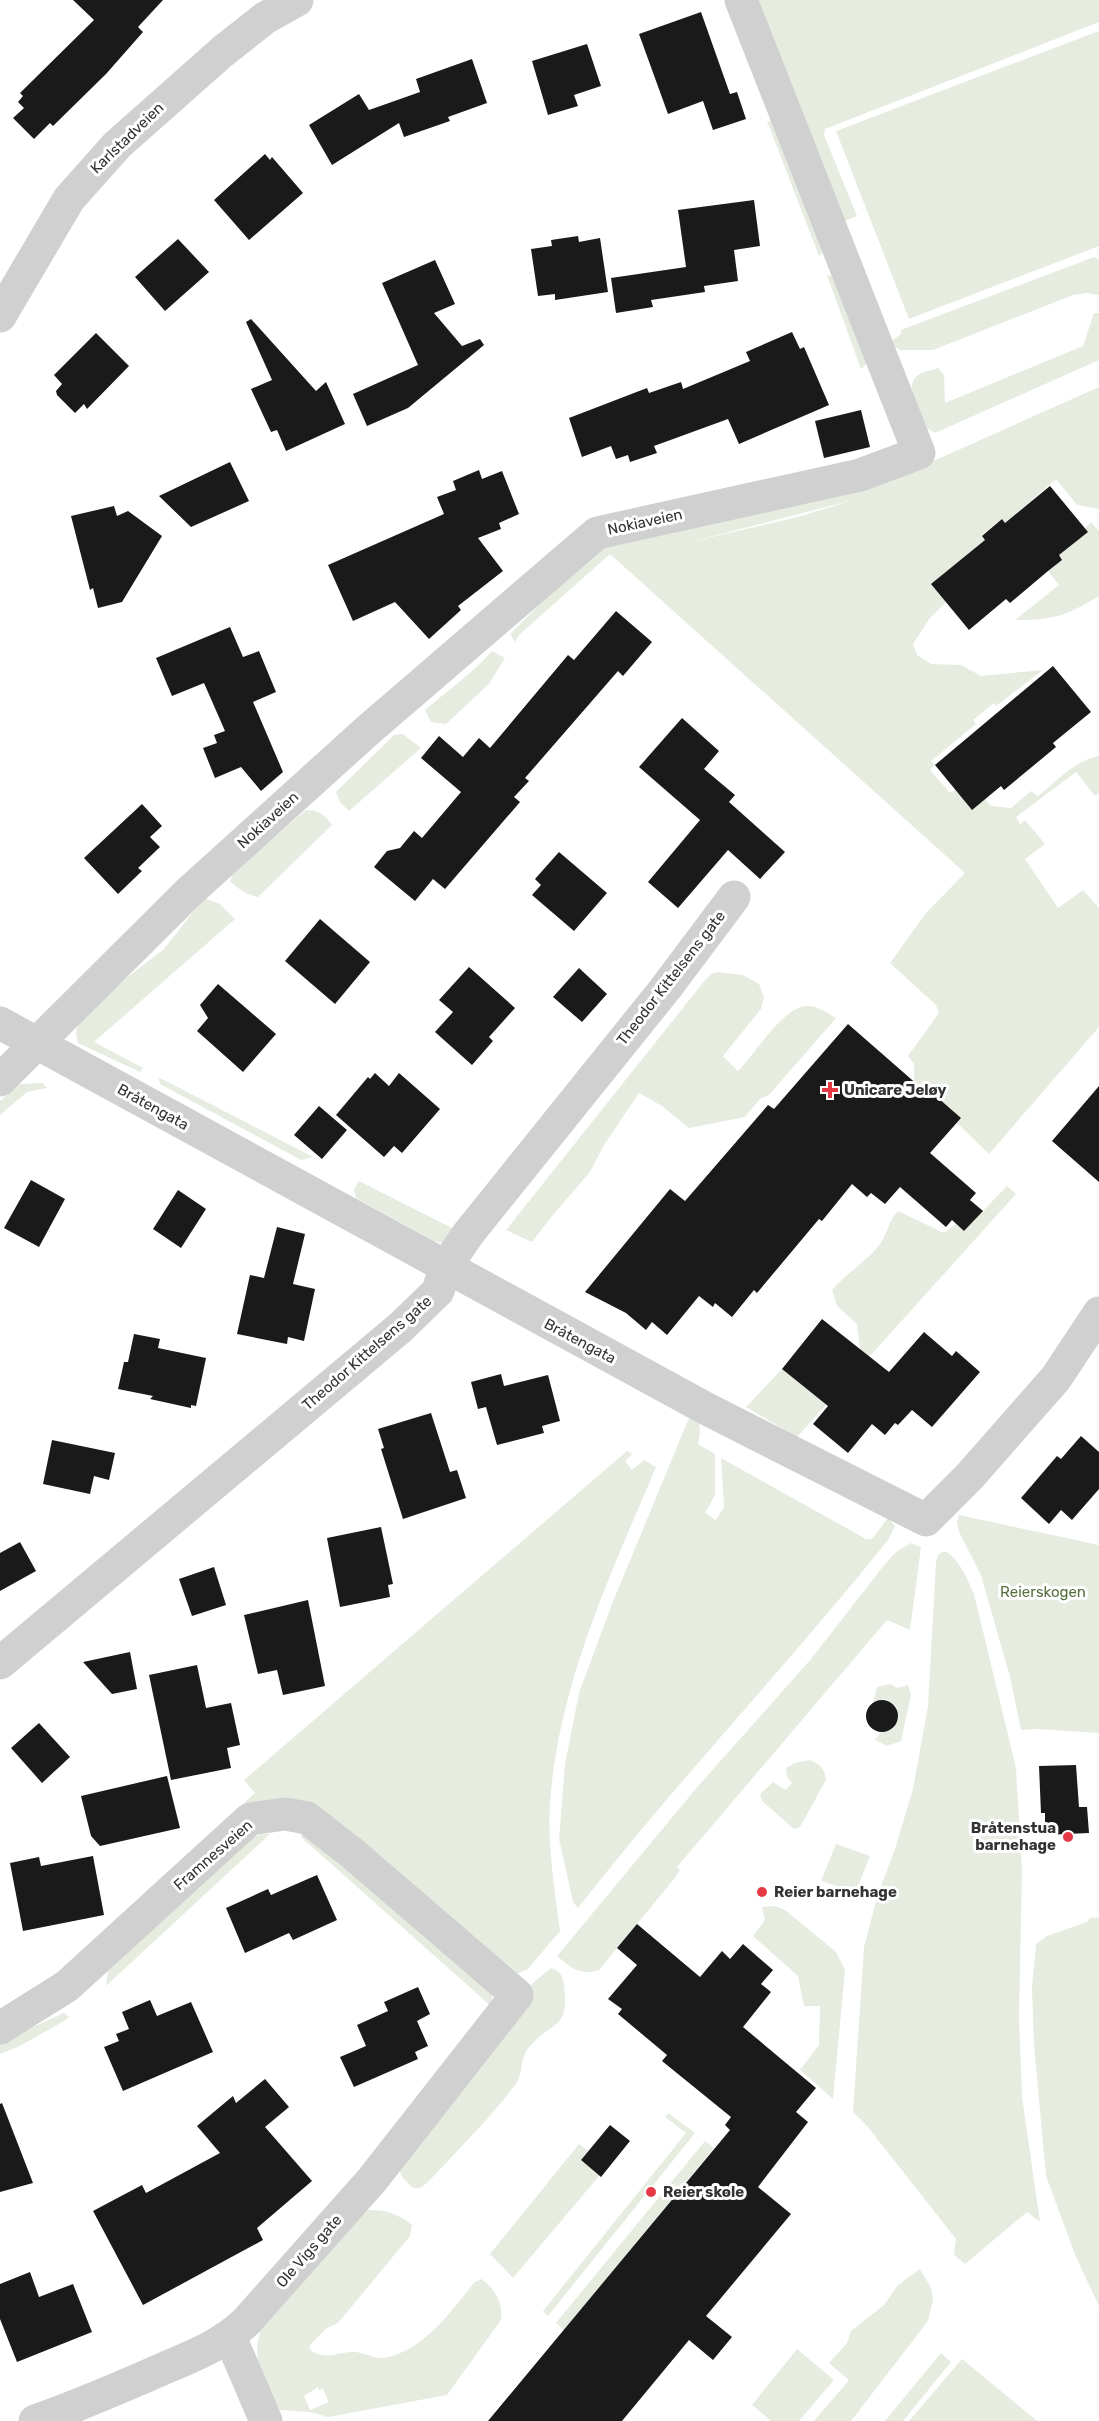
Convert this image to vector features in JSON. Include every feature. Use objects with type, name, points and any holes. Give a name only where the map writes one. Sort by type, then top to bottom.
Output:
[{"type":"street","name":"Karlstadveien","points":[[0,316],[50,228],[85,179],[117,145],[265,9],[297,0]]},
{"type":"street","name":"Nokiaveien","points":[[39,1044],[189,892],[367,731],[597,533],[860,475],[920,453],[741,0]]},
{"type":"street","name":"Theodor Kittelsens gate","points":[[0,1663],[401,1327],[438,1291],[445,1268],[468,1234],[665,989],[734,897]]},
{"type":"street","name":"Bråtengata","points":[[0,1023],[705,1408],[926,1520],[969,1477],[1040,1397],[1099,1313]]},
{"type":"street","points":[[0,1080],[39,1044]]},
{"type":"street","name":"Framnesveien","points":[[0,2028],[68,1986],[250,1819],[285,1814],[306,1818],[316,1825],[517,1995]]},
{"type":"street","name":"Ole Vigs gate","points":[[35,2421],[84,2404],[208,2350],[230,2337],[246,2322],[372,2180],[517,1995]]},
{"type":"street","points":[[230,2337],[266,2421]]},
{"type":"green space","points":[[755,0],[1099,0],[1099,22],[825,129],[824,135],[857,216],[842,222]]},
{"type":"green space","points":[[1099,31],[1099,246],[909,319],[836,131]]},
{"type":"green space","points":[[767,121],[775,121],[827,248],[819,256]]},
{"type":"green space","points":[[1094,257],[1099,260],[1099,295],[1087,293],[1073,295],[933,350],[900,350],[889,343],[901,334],[901,330]]},
{"type":"green space","points":[[827,275],[832,276],[871,359],[861,369]]},
{"type":"green space","points":[[1094,313],[1099,313],[1099,360],[935,433],[920,424],[914,405],[912,383],[920,374],[938,368],[944,375],[945,403],[1083,346]]},
{"type":"green space","points":[[1099,387],[1099,509],[1077,505],[1056,479],[1005,523],[1002,519],[982,535],[985,540],[932,584],[946,602],[930,618],[913,644],[917,655],[931,664],[961,665],[981,676],[1043,670],[996,706],[994,703],[973,720],[976,724],[931,761],[935,765],[930,770],[950,793],[955,790],[985,799],[991,806],[1011,808],[1031,791],[1038,796],[1074,767],[1099,756],[1099,793],[1095,796],[1076,772],[1016,817],[1020,824],[1025,820],[1045,844],[1025,859],[1058,908],[1083,890],[1099,908],[1099,1027],[989,1154],[957,1123],[961,1118],[929,1090],[919,1101],[914,1083],[914,1064],[908,1056],[939,1013],[936,1005],[890,963],[926,913],[965,873],[610,554],[519,635],[515,642],[510,634],[573,572],[601,550],[616,542],[929,463]],"holes":[[[853,500],[801,516],[686,543]]]},
{"type":"green space","points":[[1091,522],[1099,531],[1099,596],[1059,616],[1015,620],[1059,585],[1048,571],[1061,560],[1059,555],[1087,532],[1085,528]]},
{"type":"green space","points":[[492,651],[505,658],[489,684],[446,724],[431,722],[425,710],[468,675]]},
{"type":"green space","points":[[403,734],[421,748],[349,811],[340,802],[336,792],[394,735]]},
{"type":"green space","points":[[306,810],[321,813],[332,825],[258,897],[236,887],[230,881],[234,872]]},
{"type":"green space","points":[[204,898],[220,904],[235,919],[94,1042],[143,1068],[140,1072],[78,1043],[76,1034],[78,1024],[89,1007],[164,949]]},
{"type":"green space","points":[[718,972],[743,975],[759,984],[764,997],[761,1009],[723,1056],[738,1071],[778,1024],[796,1009],[805,1006],[814,1007],[836,1018],[769,1095],[760,1099],[745,1117],[689,1128],[662,1106],[639,1093],[604,1145],[590,1172],[532,1242],[506,1230],[702,984],[711,974]]},
{"type":"green space","points":[[158,1077],[313,1157],[301,1160],[160,1084]]},
{"type":"green space","points":[[43,1083],[47,1088],[27,1092],[0,1115],[0,1101],[20,1084]]},
{"type":"green space","points":[[359,1181],[452,1228],[451,1235],[442,1243],[434,1241],[356,1198],[354,1190]]},
{"type":"green space","points":[[1007,1186],[1016,1194],[797,1437],[746,1407],[782,1369],[819,1399],[860,1349],[857,1324],[837,1306],[832,1290],[880,1244],[898,1211],[944,1233],[956,1224],[964,1231]]},
{"type":"green space","points":[[691,1413],[699,1419],[698,1444],[715,1454],[715,1495],[705,1513],[716,1520],[724,1507],[721,1458],[866,1539],[872,1539],[888,1518],[895,1526],[888,1540],[850,1586],[654,1814],[578,1908],[573,1902],[559,1839],[565,1764],[579,1693],[612,1604]]},
{"type":"green space","points":[[627,1451],[632,1454],[625,1461],[632,1470],[644,1460],[656,1467],[591,1625],[566,1707],[551,1791],[549,1826],[560,1931],[528,1969],[514,1975],[287,1802],[142,1895],[255,1793],[244,1780]]},
{"type":"green space","name":"Reierskogen","points":[[959,1515],[1099,1545],[1099,1733],[1021,1730],[1010,1677],[981,1575],[959,1532],[957,1522]]},
{"type":"green space","points":[[911,1543],[921,1547],[910,1630],[887,1620],[677,1867],[680,1870],[674,1879],[599,1970],[587,1972],[576,1970],[557,1956],[699,1785],[811,1659],[885,1564],[896,1552]]},
{"type":"green space","points":[[947,1552],[956,1561],[974,1594],[1016,1768],[1022,1870],[1019,2016],[1022,2097],[1040,2222],[1027,2212],[965,2264],[954,2255],[956,2239],[867,2126],[853,2112],[864,1947],[878,1894],[895,1849],[913,1789],[928,1706],[936,1562],[938,1555]]},
{"type":"green space","points":[[890,1684],[897,1688],[908,1685],[911,1695],[901,1741],[887,1746],[875,1740],[880,1733],[893,1729],[899,1718],[896,1706],[885,1699],[873,1702],[877,1687]]},
{"type":"green space","points":[[810,1760],[821,1767],[826,1780],[800,1827],[794,1829],[762,1801],[760,1794],[773,1782],[786,1790],[792,1783],[787,1777],[786,1768],[795,1763]]},
{"type":"green space","points":[[305,1833],[492,1989],[492,2007],[301,1837]]},
{"type":"green space","points":[[270,1834],[106,1986],[108,1971],[206,1878],[253,1837]]},
{"type":"green space","points":[[836,1844],[870,1856],[856,1892],[821,1881]]},
{"type":"green space","points":[[776,1906],[785,1910],[836,1952],[845,1970],[833,2099],[800,2070],[819,2045],[820,2006],[804,2006],[798,1976],[753,1936],[765,1920],[762,1907]]},
{"type":"green space","points":[[1099,1917],[1099,2306],[1076,2257],[1046,2176],[1034,2045],[1032,1988],[1036,1944],[1047,1936],[1087,1922],[1090,1918]]},
{"type":"green space","points":[[551,1968],[557,1970],[564,1984],[565,2000],[561,2019],[535,2040],[527,2050],[516,2084],[495,2110],[427,2183],[420,2188],[413,2188],[402,2177],[399,2168],[520,1999],[533,1983]]},
{"type":"green space","points":[[64,2013],[69,2017],[64,2021],[18,2047],[0,2054],[0,2042]]},
{"type":"green space","points":[[668,2113],[695,2133],[548,2316],[543,2311],[686,2133],[665,2117]]},
{"type":"green space","points":[[705,2141],[714,2148],[564,2330],[556,2323]]},
{"type":"green space","points":[[579,2144],[588,2151],[581,2160],[599,2176],[513,2278],[490,2254]]},
{"type":"green space","points":[[369,2210],[392,2213],[412,2225],[410,2236],[338,2323],[327,2328],[309,2346],[312,2352],[328,2355],[356,2352],[380,2358],[399,2354],[436,2328],[475,2282],[482,2279],[497,2297],[501,2308],[501,2320],[447,2395],[328,2417],[310,2412],[279,2410],[259,2368],[257,2347],[263,2322],[355,2217]],"holes":[[[318,2387],[319,2390],[323,2389],[329,2402],[310,2410],[304,2396]]]},
{"type":"green space","points":[[920,2269],[931,2288],[933,2300],[928,2321],[851,2421],[814,2421],[849,2380],[829,2363],[847,2343],[851,2331],[884,2305],[898,2285]]},
{"type":"green space","points":[[797,2349],[834,2380],[799,2421],[771,2421],[752,2405]]},
{"type":"green space","points":[[941,2353],[951,2362],[903,2421],[885,2421]]},
{"type":"green space","points":[[962,2359],[1037,2421],[909,2421]]},
{"type":"building","points":[[73,0],[163,0],[138,27],[143,32],[106,74],[53,126],[50,123],[34,139],[13,118],[24,108],[18,102],[23,96],[20,93],[94,20]]},
{"type":"building","points":[[701,12],[730,94],[737,92],[746,119],[713,130],[703,101],[668,114],[639,34]]},
{"type":"building","points":[[587,44],[601,86],[574,95],[578,106],[548,115],[532,61]]},
{"type":"building","points":[[472,59],[487,103],[448,117],[450,121],[404,137],[399,123],[332,165],[309,125],[359,94],[369,110],[420,92],[416,79]]},
{"type":"building","points":[[265,154],[270,160],[272,157],[303,193],[249,240],[214,200]]},
{"type":"building","points":[[754,200],[760,246],[734,250],[738,281],[704,286],[705,292],[651,300],[653,307],[616,313],[611,278],[686,267],[678,210]]},
{"type":"building","points":[[578,236],[579,242],[600,238],[608,292],[555,300],[555,294],[538,296],[531,249],[552,246],[551,240]]},
{"type":"building","points":[[178,239],[209,272],[165,311],[135,277]]},
{"type":"building","points":[[435,260],[455,304],[434,313],[462,346],[480,339],[484,345],[408,408],[367,426],[353,394],[418,365],[382,283]]},
{"type":"building","points":[[251,319],[316,391],[326,382],[345,424],[286,451],[277,430],[271,432],[251,389],[272,380],[246,322]]},
{"type":"building","points":[[792,332],[800,349],[804,347],[829,405],[739,444],[728,419],[654,446],[657,453],[630,462],[628,455],[616,459],[611,446],[582,457],[569,418],[647,388],[649,393],[681,382],[683,389],[750,361],[746,352]]},
{"type":"building","points":[[96,333],[129,366],[87,409],[84,404],[75,413],[57,395],[56,391],[62,384],[54,375]]},
{"type":"building","points":[[861,410],[870,447],[824,458],[815,421]]},
{"type":"building","points":[[230,462],[249,501],[191,527],[159,496]]},
{"type":"building","points":[[479,470],[482,479],[502,471],[519,514],[499,523],[501,529],[478,538],[503,571],[458,606],[461,610],[429,639],[395,602],[353,621],[328,565],[444,514],[437,497],[456,490],[453,481]]},
{"type":"building","points":[[1050,486],[1088,532],[1059,555],[1062,560],[1010,603],[1006,599],[969,630],[931,584],[985,540],[982,536],[1002,519],[1005,523]]},
{"type":"building","points":[[114,506],[117,516],[128,511],[162,536],[122,602],[98,608],[93,588],[90,590],[71,516]]},
{"type":"building","points":[[616,611],[652,642],[623,676],[618,671],[525,778],[529,781],[514,797],[520,802],[445,889],[433,879],[415,901],[374,867],[387,851],[400,848],[414,831],[422,838],[461,792],[421,758],[439,736],[463,757],[479,738],[490,748],[568,655],[574,660]]},
{"type":"building","points":[[230,627],[243,657],[259,651],[276,692],[253,702],[283,772],[261,791],[241,767],[215,778],[203,748],[217,743],[214,735],[225,731],[204,683],[172,696],[156,658]]},
{"type":"building","points":[[1053,666],[1091,712],[1053,743],[1056,747],[1004,790],[1001,786],[972,810],[935,765]]},
{"type":"building","points":[[682,718],[719,751],[704,769],[735,795],[729,802],[785,852],[760,879],[728,850],[678,908],[648,882],[700,820],[639,767]]},
{"type":"building","points":[[142,804],[162,826],[150,837],[160,847],[138,868],[142,871],[118,894],[84,858]]},
{"type":"building","points":[[559,852],[607,893],[574,931],[532,895],[541,885],[535,879]]},
{"type":"building","points":[[320,919],[370,962],[335,1004],[285,961]]},
{"type":"building","points":[[469,967],[515,1008],[489,1037],[493,1041],[472,1065],[435,1032],[453,1012],[439,1000]]},
{"type":"building","points":[[579,968],[607,994],[582,1022],[553,997]]},
{"type":"building","points":[[218,984],[276,1034],[243,1072],[197,1031],[208,1018],[200,1005]]},
{"type":"building","points":[[848,1024],[927,1093],[929,1090],[961,1118],[930,1153],[976,1193],[970,1200],[983,1211],[964,1231],[952,1220],[946,1227],[900,1187],[885,1204],[871,1193],[867,1197],[852,1184],[822,1221],[819,1219],[757,1293],[754,1290],[732,1317],[715,1303],[713,1307],[699,1296],[667,1335],[652,1322],[646,1330],[626,1313],[585,1292],[670,1189],[685,1201],[768,1105],[774,1109]]},
{"type":"building","points":[[375,1073],[389,1086],[399,1073],[440,1109],[402,1153],[394,1146],[384,1157],[336,1115],[368,1077],[370,1079]]},
{"type":"building","points":[[1099,1086],[1099,1182],[1052,1141]]},
{"type":"building","points":[[319,1106],[347,1130],[322,1159],[294,1135]]},
{"type":"building","points":[[31,1180],[65,1199],[39,1247],[4,1228]]},
{"type":"building","points":[[178,1190],[206,1209],[181,1248],[153,1229]]},
{"type":"building","points":[[277,1227],[305,1234],[293,1284],[315,1289],[304,1341],[288,1337],[287,1344],[237,1334],[250,1275],[264,1278]]},
{"type":"building","points":[[822,1319],[889,1372],[924,1332],[952,1356],[956,1351],[980,1372],[932,1427],[912,1410],[898,1425],[895,1423],[885,1435],[872,1424],[848,1453],[813,1424],[828,1406],[782,1369]]},
{"type":"building","points":[[134,1334],[160,1339],[158,1348],[206,1358],[196,1406],[191,1405],[191,1408],[150,1399],[153,1396],[118,1389],[124,1362],[128,1362]]},
{"type":"building","points":[[501,1374],[504,1386],[548,1375],[560,1421],[542,1426],[544,1433],[497,1445],[486,1407],[478,1409],[471,1382]]},
{"type":"building","points":[[431,1413],[450,1472],[457,1470],[466,1498],[403,1519],[381,1449],[384,1448],[378,1429]]},
{"type":"building","points":[[1081,1436],[1099,1452],[1099,1489],[1072,1520],[1061,1510],[1049,1524],[1021,1498],[1057,1456],[1061,1459]]},
{"type":"building","points":[[52,1440],[115,1453],[109,1480],[94,1476],[90,1494],[43,1484]]},
{"type":"building","points":[[381,1527],[393,1584],[388,1585],[390,1597],[340,1607],[327,1538]]},
{"type":"building","points":[[20,1542],[36,1571],[0,1591],[0,1553]]},
{"type":"building","points":[[214,1567],[226,1605],[192,1616],[179,1579]]},
{"type":"building","points":[[308,1600],[325,1686],[283,1695],[277,1670],[258,1674],[244,1615]]},
{"type":"building","points":[[130,1652],[137,1689],[112,1694],[83,1662]]},
{"type":"building","points":[[197,1665],[206,1708],[231,1703],[240,1745],[227,1748],[231,1768],[171,1780],[149,1675]]},
{"type":"building","points":[[882,1700],[893,1705],[898,1716],[893,1727],[882,1732],[871,1727],[866,1716],[871,1705]]},
{"type":"building","points":[[39,1723],[70,1757],[42,1783],[11,1748]]},
{"type":"building","points":[[1076,1765],[1079,1807],[1087,1807],[1089,1833],[1045,1835],[1045,1813],[1041,1813],[1039,1766]]},
{"type":"building","points":[[167,1776],[180,1828],[100,1846],[91,1836],[81,1796]]},
{"type":"building","points":[[93,1856],[104,1915],[23,1931],[10,1863],[39,1857],[41,1866]]},
{"type":"building","points":[[317,1875],[337,1920],[293,1940],[289,1933],[245,1953],[226,1908],[268,1889],[271,1895]]},
{"type":"building","points":[[637,1924],[700,1977],[722,1951],[730,1959],[743,1944],[773,1970],[761,1984],[771,1992],[743,2027],[816,2088],[796,2112],[808,2122],[758,2187],[791,2214],[706,2316],[732,2337],[713,2360],[689,2340],[622,2421],[488,2421],[730,2130],[725,2125],[731,2117],[662,2061],[667,2055],[618,2014],[622,2009],[608,1999],[637,1965],[617,1948]]},
{"type":"building","points":[[418,1987],[430,2014],[417,2021],[428,2046],[415,2052],[418,2059],[354,2087],[340,2057],[366,2046],[357,2025],[388,2011],[384,2002]]},
{"type":"building","points":[[150,2000],[157,2016],[191,2002],[213,2052],[123,2091],[104,2047],[119,2041],[116,2034],[129,2029],[122,2012]]},
{"type":"building","points":[[265,2079],[289,2107],[265,2127],[312,2181],[257,2228],[263,2240],[143,2305],[93,2211],[142,2185],[146,2193],[220,2153],[197,2126],[233,2096],[236,2103]]},
{"type":"building","points":[[2,2103],[33,2183],[0,2192],[0,2104]]},
{"type":"building","points":[[610,2125],[630,2141],[601,2177],[581,2160]]},
{"type":"building","points":[[30,2272],[39,2297],[73,2284],[92,2332],[17,2362],[0,2319],[0,2284]]},
{"type":"place","name":"Unicare Jeløy","points":[[830,1090]]},
{"type":"place","name":"Bråtenstua barnehage","points":[[1068,1837]]},
{"type":"place","name":"Reier barnehage","points":[[762,1892]]},
{"type":"place","name":"Reier skole","points":[[651,2192]]}]
